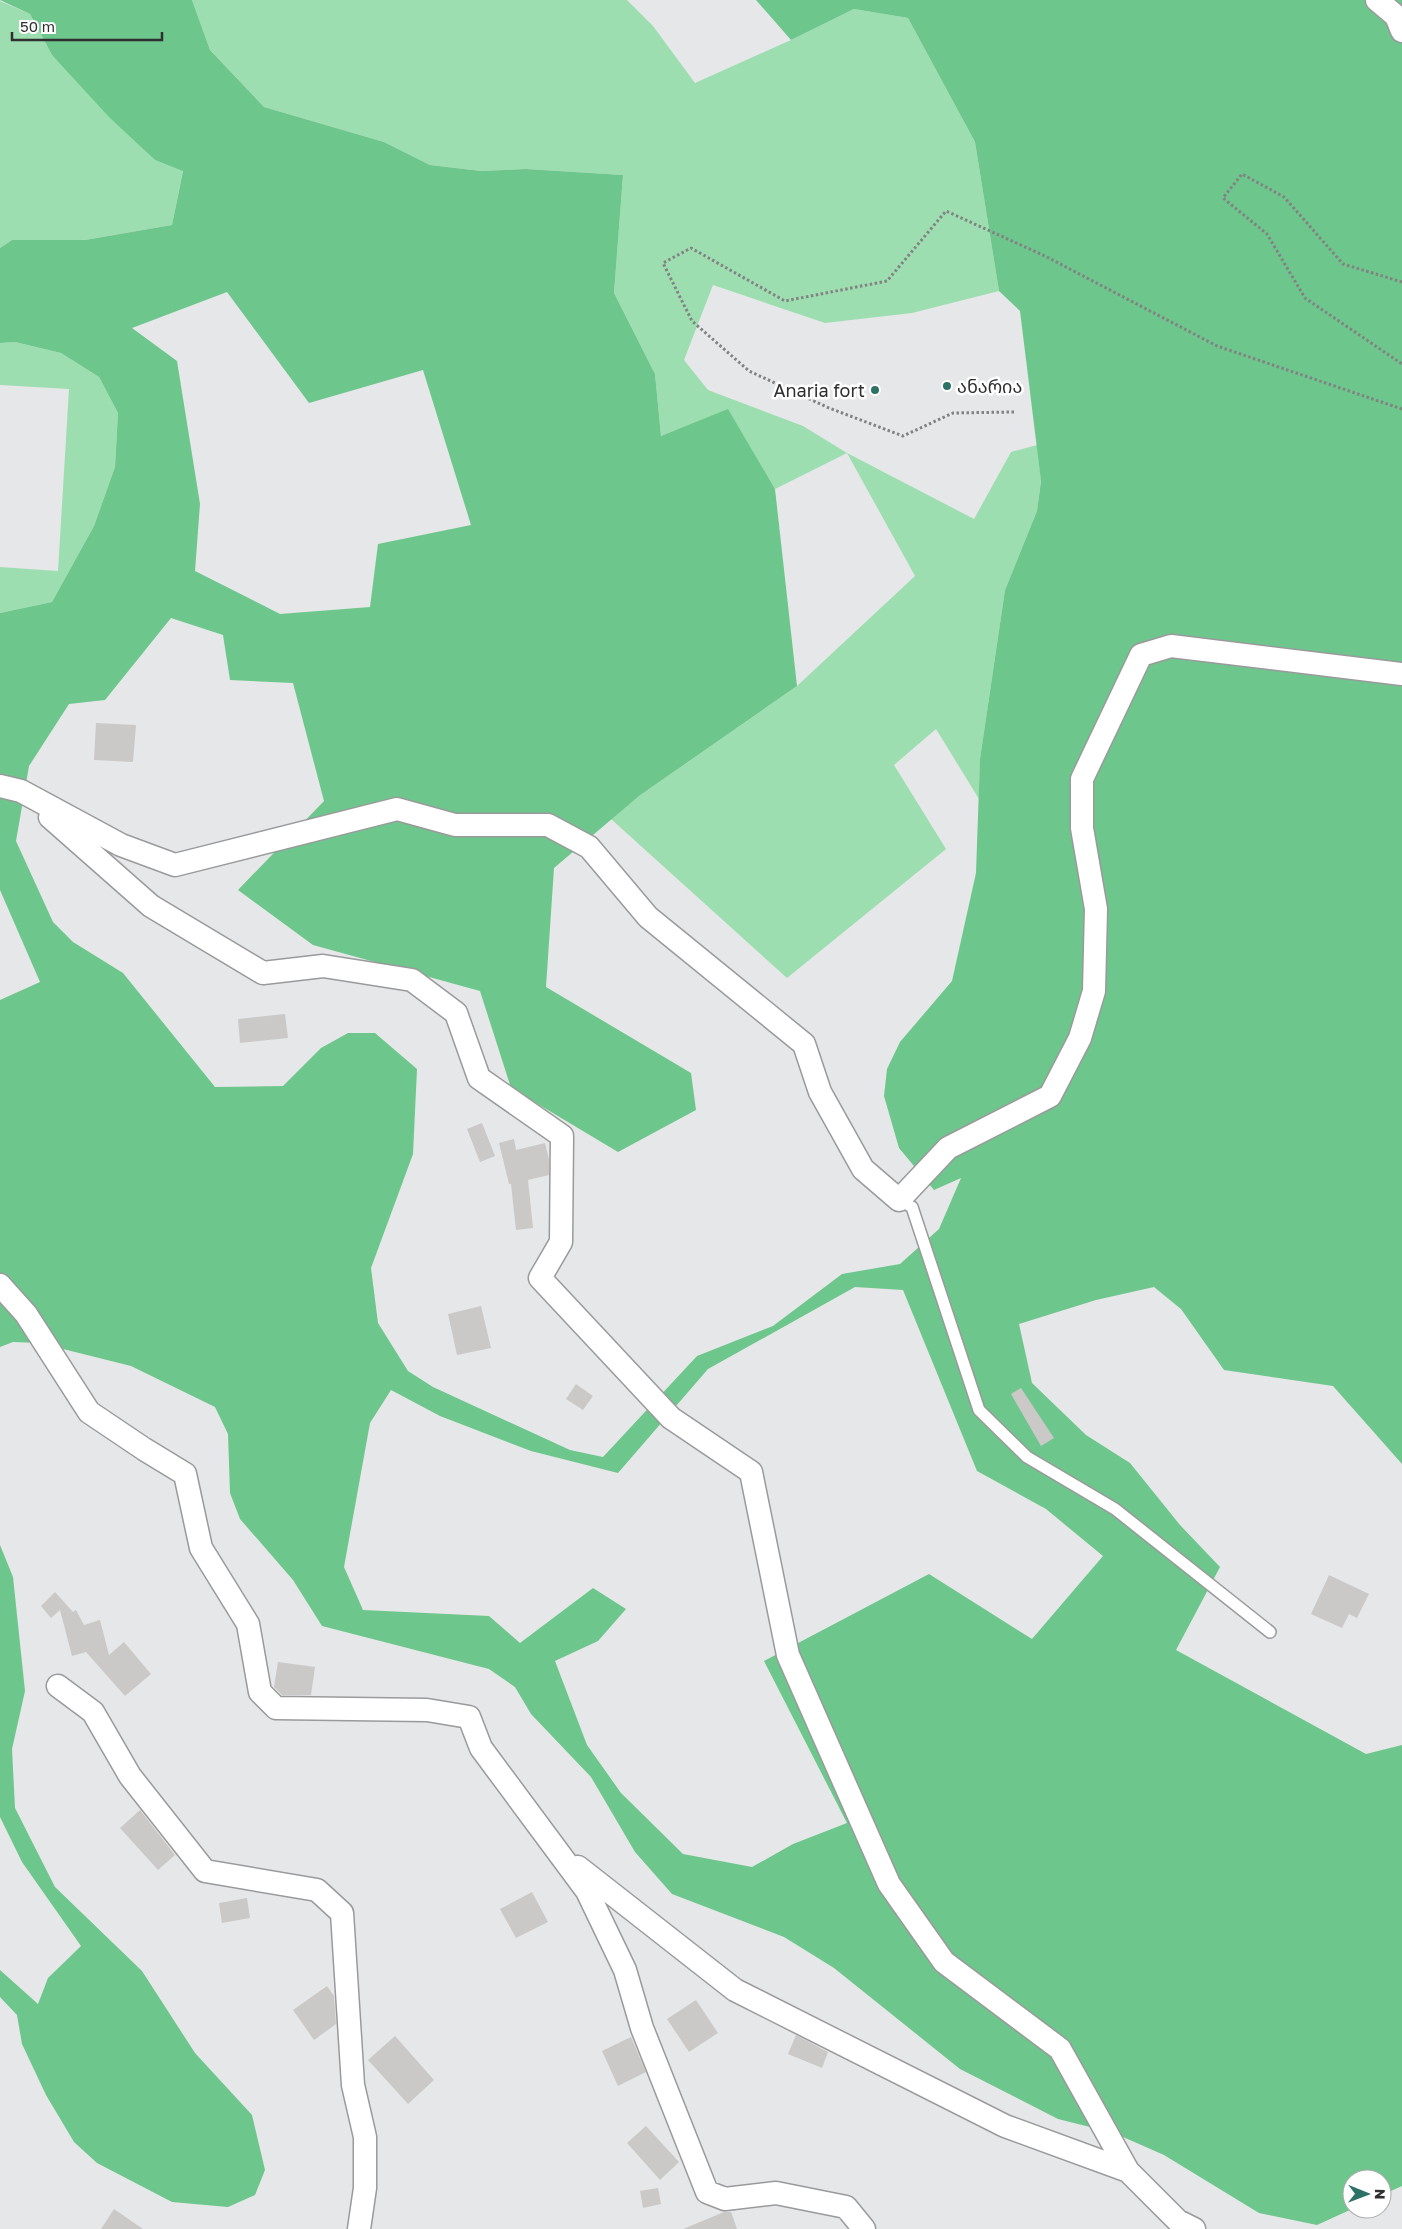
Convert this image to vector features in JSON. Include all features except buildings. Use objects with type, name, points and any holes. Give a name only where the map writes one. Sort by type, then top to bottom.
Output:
[{"type":"street","points":[[1377,0],[1396,16],[1402,31]]},
{"type":"street","points":[[10,789],[121,845],[175,865],[397,809],[455,825],[548,825],[589,847],[648,917],[804,1044],[820,1092],[863,1169],[900,1200],[948,1148],[1050,1096],[1080,1038],[1094,990],[1096,909],[1082,828],[1082,779],[1141,655],[1172,646],[1402,674]]},
{"type":"street","points":[[10,789],[151,906],[263,973],[323,966],[412,980],[456,1013],[479,1078],[562,1136],[561,1242],[540,1278],[671,1418],[751,1472],[788,1655],[889,1884],[944,1962],[1060,2048],[1128,2171],[1178,2221],[1194,2229]]},
{"type":"street","points":[[0,1285],[26,1314],[88,1412],[185,1474],[201,1548],[248,1624],[260,1692],[276,1708],[427,1710],[469,1716],[481,1748],[587,1891],[625,1970],[642,2028],[707,2192],[725,2199],[776,2193],[846,2207],[864,2229]]},
{"type":"street","points":[[58,1686],[93,1712],[130,1776],[205,1871],[317,1890],[342,1913],[353,2085],[365,2137],[364,2188],[359,2229]]},
{"type":"street","points":[[556,1850],[735,1990],[1004,2126],[1128,2171]]},
{"type":"lane","points":[[900,1200],[912,1207],[978,1410],[1028,1457],[1115,1510],[1270,1632]]},
{"type":"path","points":[[1402,282],[1343,264],[1284,197],[1242,174],[1224,198],[1267,234],[1305,298],[1402,364]]},
{"type":"path","points":[[1014,412],[953,413],[903,436],[829,408],[749,371],[692,321],[663,263],[691,248],[785,301],[887,281],[946,211],[1045,256],[1217,346],[1402,409]]},
{"type":"green space","points":[[0,0],[192,0],[210,50],[264,107],[384,142],[430,165],[481,171],[526,169],[623,175],[614,293],[655,374],[661,436],[728,409],[775,489],[797,686],[639,796],[554,868],[546,987],[691,1073],[696,1110],[618,1152],[511,1088],[480,991],[313,945],[238,890],[324,801],[293,683],[230,680],[223,635],[171,618],[105,700],[69,704],[29,766],[16,841],[53,922],[73,942],[123,973],[215,1087],[283,1086],[321,1048],[348,1033],[375,1033],[417,1069],[413,1154],[371,1268],[378,1323],[408,1371],[433,1387],[570,1450],[603,1457],[697,1356],[773,1326],[842,1274],[900,1264],[939,1229],[961,1178],[934,1190],[899,1148],[884,1096],[887,1069],[900,1042],[952,981],[976,873],[980,759],[1005,590],[1037,511],[1041,481],[1020,311],[999,291],[975,142],[908,18],[854,9],[791,40],[756,0],[1402,0],[1402,1464],[1333,1386],[1224,1370],[1181,1309],[1154,1287],[1096,1300],[1019,1324],[1032,1383],[1086,1435],[1130,1463],[1180,1525],[1220,1567],[1176,1650],[1366,1754],[1402,1745],[1402,2186],[1392,2190],[1392,2169],[1342,2169],[1342,2214],[1317,2225],[1259,2213],[1164,2155],[1114,2133],[1058,2119],[960,2069],[834,1968],[784,1937],[672,1894],[635,1852],[591,1777],[531,1714],[515,1687],[489,1669],[322,1626],[293,1580],[240,1519],[230,1493],[228,1434],[215,1407],[131,1366],[39,1343],[13,1342],[0,1347],[0,1000],[40,982],[0,890],[0,613],[52,602],[94,526],[115,467],[118,413],[99,377],[61,353],[15,342],[0,343],[0,248],[12,240],[85,240],[172,225],[183,171],[155,160],[109,117],[52,55],[30,14]],"holes":[[[227,292],[309,403],[423,370],[471,525],[378,544],[370,607],[280,614],[195,571],[200,504],[177,361],[132,328]],[[855,1287],[903,1290],[977,1471],[1046,1509],[1103,1556],[1032,1639],[929,1574],[764,1661],[847,1823],[793,1844],[752,1867],[683,1854],[621,1793],[587,1745],[555,1661],[598,1641],[626,1609],[593,1588],[520,1643],[489,1616],[363,1610],[344,1567],[370,1423],[391,1390],[440,1416],[531,1451],[618,1473],[708,1369]]]},
{"type":"green space","points":[[192,0],[627,0],[653,26],[695,83],[791,40],[854,9],[908,18],[975,142],[999,291],[912,313],[825,323],[713,285],[684,360],[708,390],[803,426],[847,453],[775,489],[728,410],[661,436],[655,374],[614,293],[623,175],[526,169],[481,171],[430,165],[384,142],[264,107],[210,50]]},
{"type":"green space","points":[[0,1],[30,14],[52,55],[155,160],[183,170],[172,225],[85,240],[12,240],[0,248]]},
{"type":"green space","points":[[15,342],[61,353],[99,377],[118,413],[115,467],[94,526],[52,602],[0,613],[0,567],[58,571],[69,389],[0,385],[0,343]]},
{"type":"green space","points":[[1037,445],[1041,480],[1037,511],[1005,590],[980,759],[979,799],[936,729],[894,765],[946,849],[787,978],[611,819],[639,796],[797,686],[915,576],[847,453],[974,519],[1011,452]]},
{"type":"green space","points":[[0,1545],[13,1577],[25,1691],[12,1749],[15,1808],[55,1887],[142,1971],[195,2053],[252,2115],[265,2170],[255,2195],[228,2207],[172,2202],[97,2163],[74,2142],[46,2095],[22,2044],[17,2015],[0,1997],[0,1970],[38,2004],[48,1978],[81,1946],[22,1862],[0,1817]]},
{"type":"place","name":"ანარია","points":[[947,386]]},
{"type":"place","name":"Anaria fort","points":[[875,390]]}]
